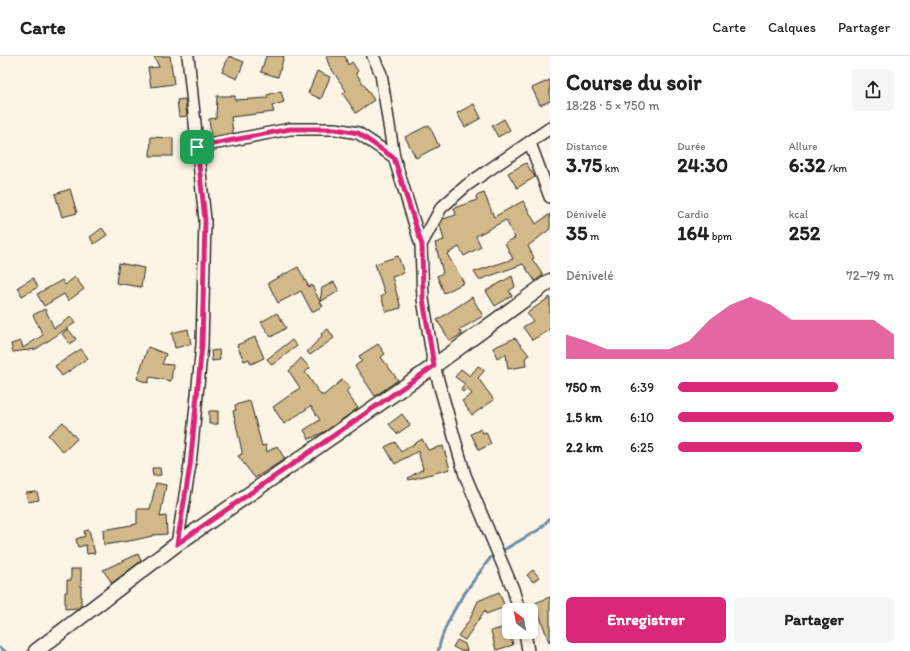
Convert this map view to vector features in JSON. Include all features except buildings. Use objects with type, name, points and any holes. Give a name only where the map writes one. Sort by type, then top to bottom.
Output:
[{"type":"main road","points":[[36,651],[177,544],[434,366],[550,281]]},
{"type":"street","points":[[177,544],[190,466],[202,345],[205,220],[188,56]]},
{"type":"street","points":[[372,56],[381,74],[394,158],[422,245],[423,299],[434,366],[465,475],[513,589],[517,603]]},
{"type":"street","points":[[422,245],[441,208],[467,185],[550,128]]},
{"type":"street","points":[[197,147],[290,129],[336,129],[358,133],[394,158]]},
{"type":"street","points":[[530,142],[550,197]]},
{"type":"street","points":[[526,639],[528,651]]},
{"type":"waterway","points":[[500,552],[540,529],[550,518]]},
{"type":"waterway","points":[[438,651],[452,613],[459,601],[491,557],[495,555]]},
{"type":"waterway","points":[[0,648],[5,651]]},
{"type":"route","points":[[290,129],[336,129],[358,133],[394,158],[422,245],[423,299],[434,366],[177,544],[190,466],[202,345],[205,220],[197,147],[290,129]]}]
